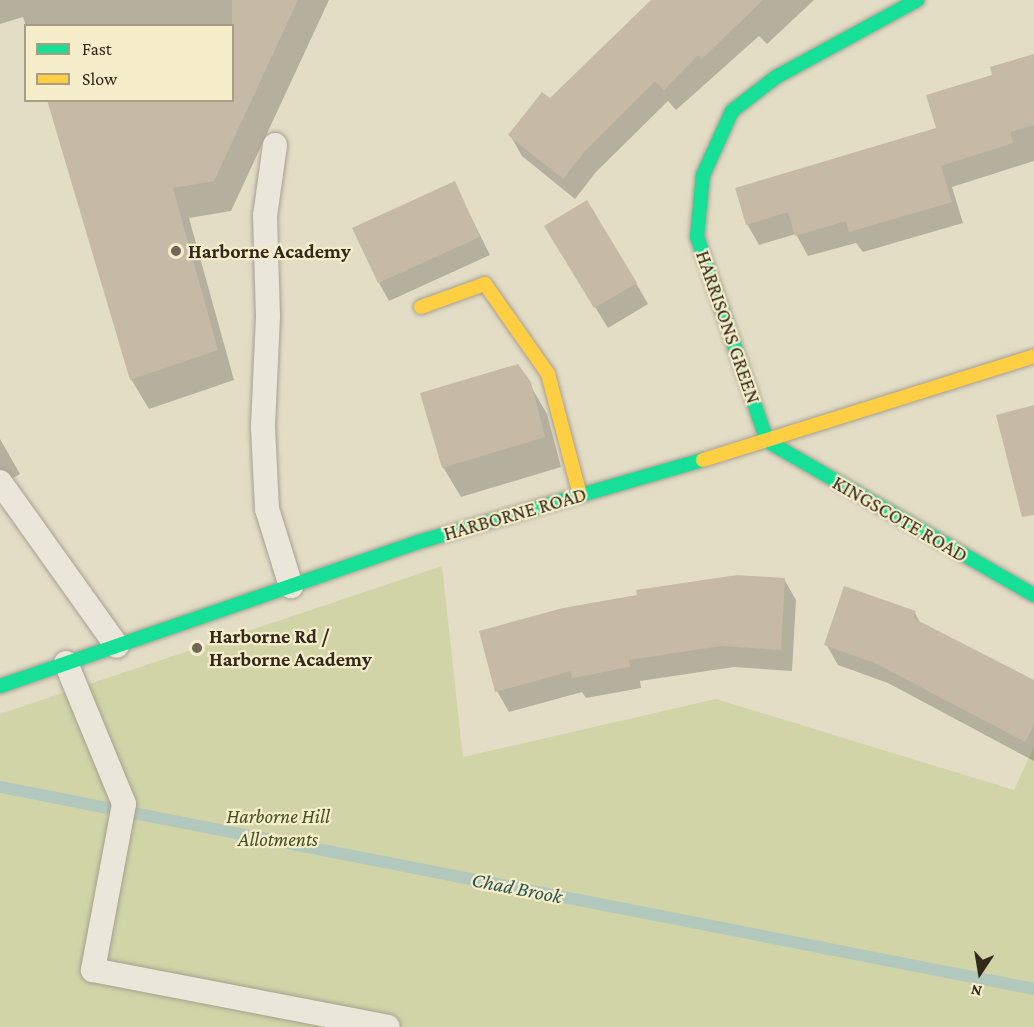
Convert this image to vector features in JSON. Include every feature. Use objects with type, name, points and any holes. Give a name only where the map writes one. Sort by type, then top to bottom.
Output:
[{"type":"street","name":"HARRISONS GREEN","points":[[767,441],[697,237],[703,175],[732,111],[776,77],[917,0]]},
{"type":"street","points":[[421,307],[485,284],[548,374],[580,495]]},
{"type":"street","name":"HARBORNE ROAD","points":[[0,686],[418,542],[767,441],[1034,356]]},
{"type":"street","name":"KINGSCOTE ROAD","points":[[767,441],[1034,595]]},
{"type":"lane","points":[[275,145],[265,216],[268,316],[263,427],[267,509],[291,586]]},
{"type":"lane","points":[[0,482],[117,646]]},
{"type":"lane","points":[[66,663],[124,804],[93,970],[388,1027]]},
{"type":"green space","name":"Harborne Hill Allotments","points":[[442,566],[463,757],[716,699],[1014,790],[1034,747],[1034,1027],[0,1027],[0,714]]},
{"type":"building","points":[[232,0],[298,0],[214,181],[173,188],[218,350],[130,380],[48,102],[234,102],[234,24],[232,24]]},
{"type":"building","points":[[651,0],[763,0],[702,59],[698,55],[664,90],[655,81],[585,151],[563,179],[508,135],[542,92],[550,98]]},
{"type":"building","points":[[1034,54],[1034,125],[1010,132],[1013,143],[941,166],[952,202],[849,232],[846,221],[795,236],[788,212],[746,225],[735,188],[936,128],[926,95],[992,75],[990,67]]},
{"type":"building","points":[[455,181],[480,237],[378,283],[352,228]]},
{"type":"building","points":[[587,200],[637,283],[594,308],[544,226]]},
{"type":"building","points":[[518,364],[531,382],[545,437],[442,468],[420,393]]},
{"type":"building","points":[[1034,405],[1034,515],[1022,517],[996,415]]},
{"type":"building","points":[[737,575],[785,578],[781,650],[721,646],[629,660],[630,667],[572,678],[571,671],[495,692],[479,631],[563,608],[637,595],[636,590]]},
{"type":"building","points":[[844,586],[916,611],[913,618],[1034,680],[1034,725],[1025,742],[875,663],[824,645]]},
{"type":"waterway","name":"Chad Brook","points":[[0,787],[1034,989]]},
{"type":"traffic: fast","points":[[767,441],[697,237],[703,175],[732,111],[776,77],[917,0]]},
{"type":"traffic: fast","points":[[767,441],[1034,595]]},
{"type":"traffic: fast","points":[[0,686],[418,542],[703,460]]},
{"type":"traffic: slow","points":[[421,307],[485,284],[548,374],[580,495]]},
{"type":"traffic: slow","points":[[703,460],[1034,356]]},
{"type":"place","name":"Harborne Academy","points":[[176,251]]},
{"type":"place","name":"Harborne Rd / Harborne Academy","points":[[197,648]]}]
